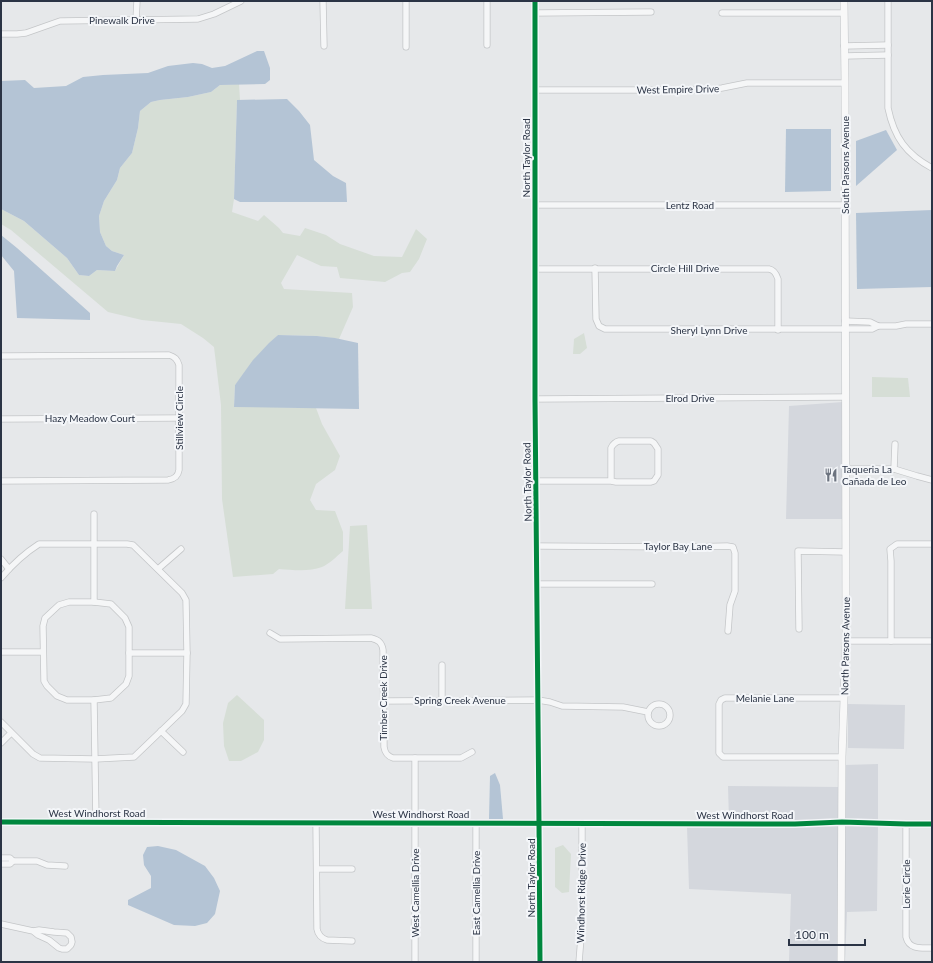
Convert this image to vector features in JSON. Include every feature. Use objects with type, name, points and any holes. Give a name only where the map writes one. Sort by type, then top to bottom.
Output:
[{"type":"main road","name":"South Parsons Avenue","points":[[844,1],[845,329]]},
{"type":"main road","name":"North Parsons Avenue","points":[[841,962],[842,757],[846,641],[845,329]]},
{"type":"street","points":[[136,1],[136,20]]},
{"type":"street","name":"Pinewalk Drive","points":[[1,34],[26,33],[60,21],[198,19],[214,14],[241,1]]},
{"type":"street","points":[[323,1],[324,46]]},
{"type":"street","points":[[406,1],[406,47]]},
{"type":"street","points":[[487,1],[487,45]]},
{"type":"street","name":"North Taylor Road","points":[[535,1],[535,399],[540,824],[540,962]]},
{"type":"street","points":[[888,1],[888,108],[891,120],[895,131],[906,150],[914,157],[932,168]]},
{"type":"street","points":[[535,13],[651,12]]},
{"type":"street","points":[[722,13],[844,13]]},
{"type":"street","points":[[844,46],[888,46]]},
{"type":"street","points":[[845,56],[888,56]]},
{"type":"street","name":"West Empire Drive","points":[[535,90],[709,90],[747,83],[845,83]]},
{"type":"street","name":"Lentz Road","points":[[535,205],[845,205]]},
{"type":"street","name":"Sheryl Lynn Drive","points":[[595,268],[596,319],[598,326],[605,329],[872,329],[878,326]]},
{"type":"street","name":"Circle Hill Drive","points":[[535,269],[769,269],[777,275],[778,279],[778,330]]},
{"type":"street","name":"Sheryl Lynn Drive","points":[[845,321],[870,322],[878,326],[932,324]]},
{"type":"street","name":"Stillview Circle","points":[[1,356],[173,356],[178,361],[179,365],[180,470],[173,479],[168,480],[1,481]]},
{"type":"street","name":"Elrod Drive","points":[[535,399],[845,397]]},
{"type":"street","name":"Hazy Meadow Court","points":[[1,419],[179,418]]},
{"type":"street","points":[[536,481],[651,482],[654,481],[658,475],[658,449],[656,445],[651,441],[619,441],[612,445],[611,481]]},
{"type":"street","points":[[894,469],[895,444]]},
{"type":"street","points":[[846,469],[894,469],[932,480]]},
{"type":"street","points":[[94,514],[94,602]]},
{"type":"street","points":[[1,578],[9,569],[39,544],[133,545],[182,593],[186,600],[187,653],[186,704],[182,711],[134,758],[40,758],[33,754],[1,722]]},
{"type":"street","points":[[891,641],[890,550],[897,544],[932,544]]},
{"type":"street","name":"Taylor Bay Lane","points":[[537,546],[733,547],[735,553],[734,591],[730,605],[728,631]]},
{"type":"street","points":[[158,569],[181,550]]},
{"type":"street","points":[[799,629],[798,551],[846,552]]},
{"type":"street","points":[[1,559],[9,569]]},
{"type":"street","points":[[537,584],[652,584]]},
{"type":"street","points":[[69,602],[94,602],[111,604],[125,618],[128,627],[129,676],[126,684],[111,698],[94,700],[67,700],[57,696],[47,686],[44,680],[43,652],[45,618],[59,604],[69,602]]},
{"type":"street","name":"Timber Creek Drive","points":[[270,633],[280,639],[376,639],[382,646],[383,650],[384,751],[393,758],[461,758],[472,752]]},
{"type":"street","points":[[846,641],[932,640]]},
{"type":"street","points":[[1,652],[43,652]]},
{"type":"street","points":[[129,653],[187,653]]},
{"type":"street","points":[[442,666],[442,700]]},
{"type":"street","name":"Melanie Lane","points":[[842,757],[723,757],[719,753],[719,704],[721,700],[725,698],[844,698]]},
{"type":"street","points":[[94,700],[96,821]]},
{"type":"street","name":"Spring Creek Avenue","points":[[383,701],[538,700],[562,706],[623,707],[648,712]]},
{"type":"street","points":[[656,704],[664,705],[669,710],[670,717],[664,725],[657,726],[653,725],[649,719],[648,712],[656,704]]},
{"type":"street","points":[[161,731],[183,752]]},
{"type":"street","points":[[1,743],[12,733]]},
{"type":"street","name":"West Camellia Drive","points":[[415,758],[415,962]]},
{"type":"street","name":"West Windhorst Road","points":[[1,822],[96,821],[540,824],[805,824],[842,822],[932,824]]},
{"type":"street","points":[[316,823],[317,929],[323,939],[352,941]]},
{"type":"street","name":"East Camellia Drive","points":[[476,823],[476,962]]},
{"type":"street","name":"Windhorst Ridge Drive","points":[[579,962],[582,925],[582,824]]},
{"type":"street","name":"Lorie Circle","points":[[906,824],[906,937],[907,941],[916,948],[932,948]]},
{"type":"street","points":[[1,858],[10,858],[13,861]]},
{"type":"street","points":[[1,864],[10,864],[13,861],[37,860],[47,865],[65,866]]},
{"type":"street","points":[[317,869],[352,869]]},
{"type":"street","points":[[1,924],[33,932],[62,949],[67,949],[72,942],[71,937],[67,933],[39,930],[33,932]]},
{"type":"shaded area","points":[[239,84],[240,100],[237,100],[234,199],[232,212],[258,221],[264,215],[283,233],[300,236],[305,228],[326,235],[340,244],[374,256],[402,257],[416,229],[427,239],[419,259],[410,272],[402,273],[385,282],[340,278],[337,267],[321,266],[297,255],[281,283],[284,289],[352,293],[353,307],[339,339],[317,336],[278,335],[235,385],[234,406],[316,408],[322,424],[340,456],[335,470],[316,484],[310,500],[316,510],[335,511],[343,532],[343,551],[327,564],[317,569],[279,569],[273,574],[233,577],[222,499],[221,405],[214,347],[181,324],[142,320],[108,312],[11,230],[1,224],[1,209],[24,221],[67,258],[79,275],[89,276],[97,270],[115,271],[124,255],[112,251],[106,246],[100,232],[99,216],[104,201],[117,180],[120,168],[132,153],[138,128],[140,111],[151,102],[211,92],[220,85]]},
{"type":"shaded area","points":[[584,333],[587,348],[580,354],[573,354],[574,339]]},
{"type":"shaded area","points":[[872,377],[908,378],[910,397],[872,397]]},
{"type":"shaded area","points":[[843,402],[843,519],[786,519],[789,406]]},
{"type":"shaded area","points":[[367,525],[372,609],[345,609],[350,526]]},
{"type":"shaded area","points":[[237,695],[264,720],[264,740],[258,752],[241,761],[229,761],[224,746],[223,723],[228,703]]},
{"type":"shaded area","points":[[848,704],[905,705],[904,749],[848,748]]},
{"type":"shaded area","points":[[878,764],[878,820],[845,819],[845,765]]},
{"type":"shaded area","points":[[728,786],[839,787],[839,819],[805,821],[729,821]]},
{"type":"shaded area","points":[[839,825],[839,962],[789,962],[791,894],[689,889],[687,827],[805,827]]},
{"type":"shaded area","points":[[845,825],[878,826],[877,911],[847,912],[844,962]]},
{"type":"shaded area","points":[[563,845],[571,854],[569,892],[562,893],[555,887],[555,848]]},
{"type":"water","points":[[257,51],[264,51],[270,68],[270,80],[265,84],[220,85],[211,92],[151,102],[140,111],[138,128],[132,153],[120,168],[117,180],[104,201],[99,216],[100,232],[106,246],[112,251],[124,255],[115,271],[97,270],[89,276],[79,275],[67,258],[24,221],[1,209],[1,81],[25,80],[34,88],[66,86],[83,77],[148,73],[168,66],[193,63],[202,64],[212,68],[225,66]]},
{"type":"water","points":[[287,99],[310,125],[314,160],[333,176],[346,183],[347,202],[240,202],[234,199],[237,100]]},
{"type":"water","points":[[786,129],[831,129],[831,191],[785,192]]},
{"type":"water","points":[[886,130],[897,150],[856,186],[856,141]]},
{"type":"water","points":[[932,210],[932,287],[857,289],[856,213]]},
{"type":"water","points":[[1,235],[90,313],[90,320],[17,318],[14,271],[1,255]]},
{"type":"water","points":[[278,335],[317,336],[358,343],[359,409],[234,407],[235,385],[253,360]]},
{"type":"water","points":[[495,773],[500,785],[503,819],[489,819],[490,776]]},
{"type":"water","points":[[158,846],[176,850],[205,866],[214,878],[220,891],[215,914],[207,923],[195,926],[174,925],[128,905],[128,900],[151,888],[151,876],[144,865],[143,855],[147,847]]},
{"type":"cycle path","points":[[535,1],[535,399],[540,962]]},
{"type":"cycle path","points":[[1,822],[795,824],[842,822],[932,824]]},
{"type":"place","name":"Taqueria La Cañada de Leo","points":[[831,475]]}]
